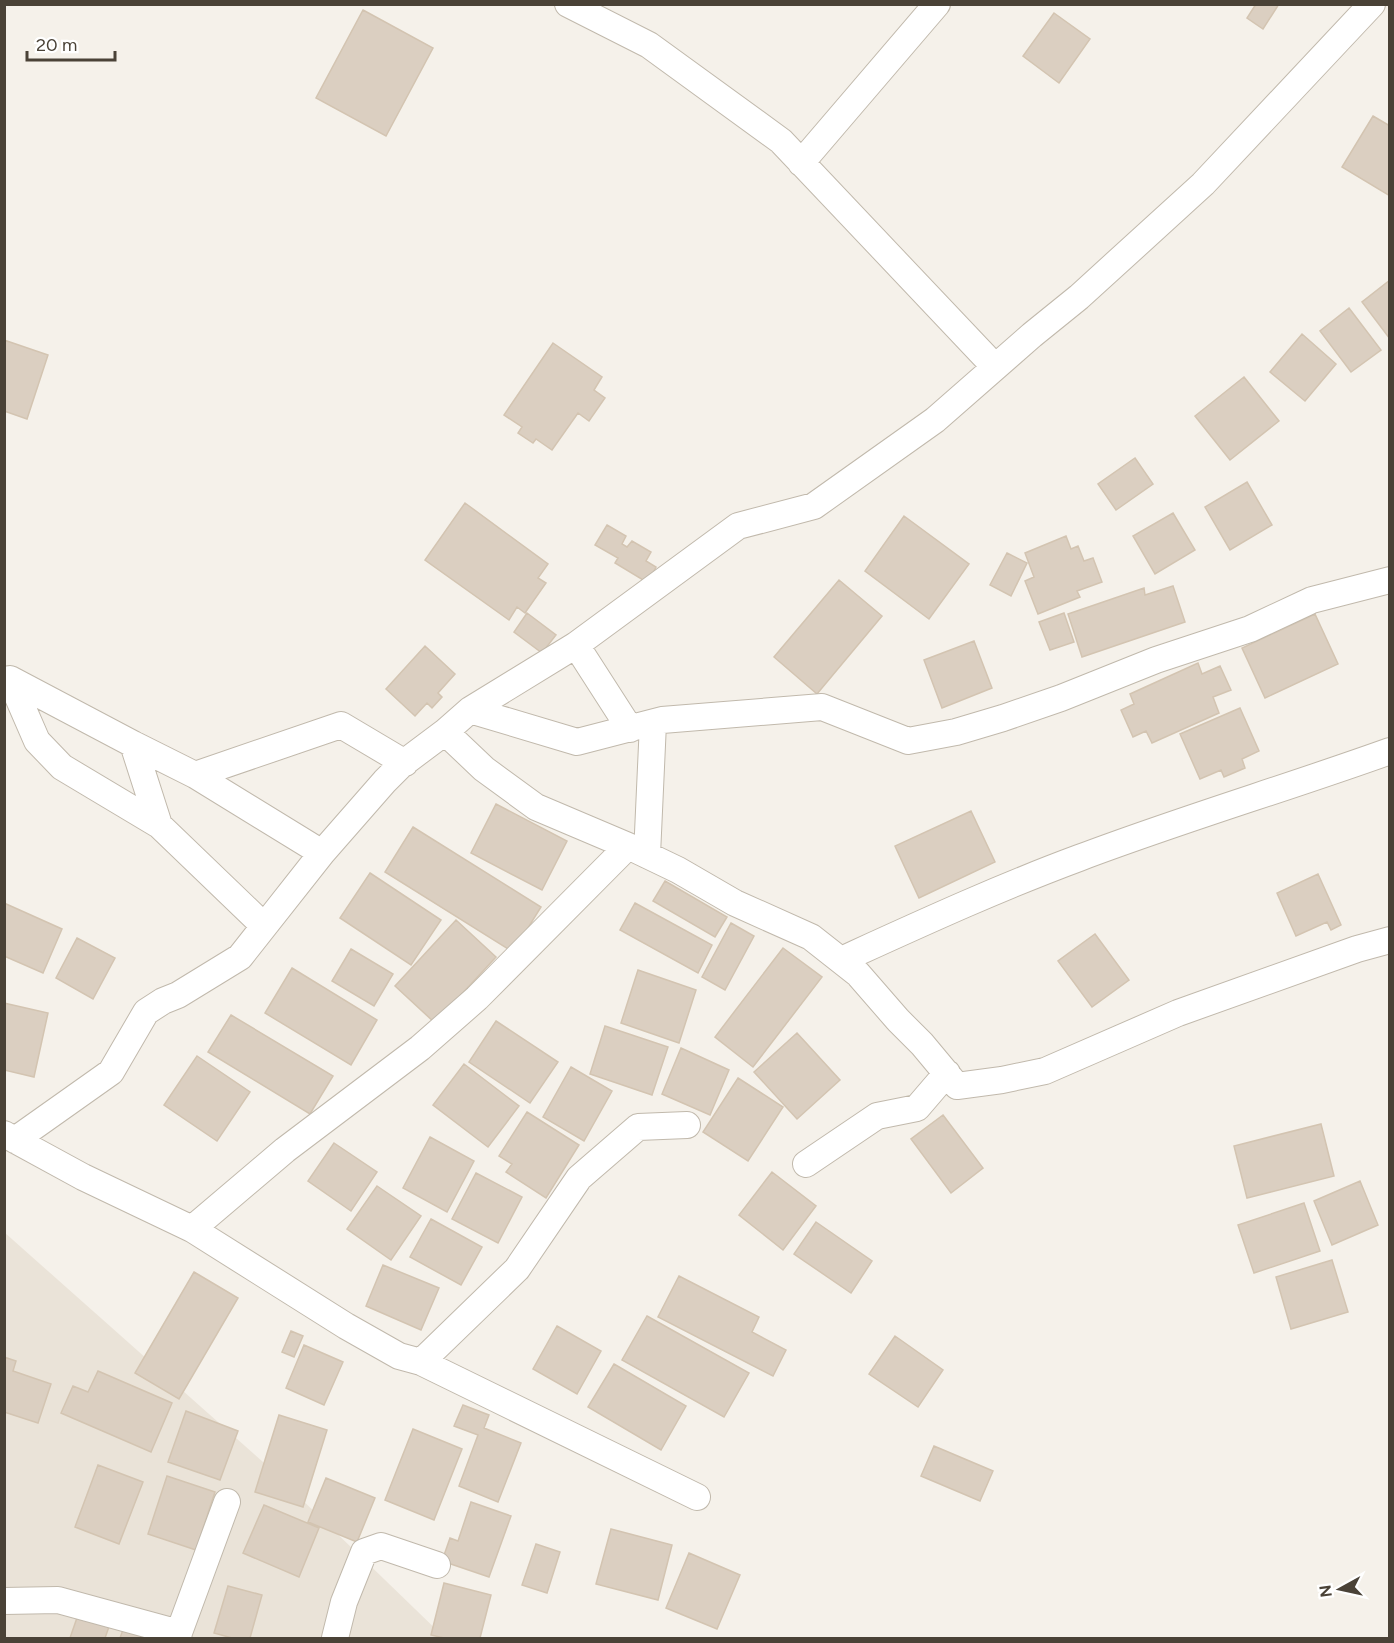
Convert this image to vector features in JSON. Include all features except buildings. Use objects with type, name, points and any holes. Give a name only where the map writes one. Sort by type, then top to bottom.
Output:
[{"type":"street","points":[[568,4],[649,45],[781,141],[994,367]]},
{"type":"street","points":[[801,163],[937,4]]},
{"type":"street","points":[[697,1497],[421,1362],[399,1356],[346,1326],[192,1229],[83,1177],[10,1137],[111,1072],[146,1012],[240,957],[322,853],[385,781],[470,710],[576,645],[738,526],[814,506],[935,420],[994,367],[1079,297],[1203,184],[1372,4]]},
{"type":"street","points":[[1380,4],[1389,11]]},
{"type":"street","points":[[470,710],[577,742],[662,720],[822,707],[908,741],[956,732],[1003,718],[1061,698],[1156,660],[1250,629],[1312,600],[1389,580]]},
{"type":"street","points":[[192,1229],[285,1150],[420,1048],[638,850],[642,726],[576,645]]},
{"type":"street","points":[[7,677],[195,775],[322,853]]},
{"type":"street","points":[[7,677],[38,741],[62,767],[159,825],[264,926]]},
{"type":"street","points":[[195,775],[341,725],[405,763]]},
{"type":"street","points":[[445,732],[484,769],[536,807],[638,850],[735,903],[812,937],[858,974],[957,1086],[1045,1071],[1178,1013],[1357,949],[1389,940]]},
{"type":"street","points":[[133,744],[159,825]]},
{"type":"street","points":[[841,960],[988,893],[1078,858],[1389,751]]},
{"type":"street","points":[[806,1164],[877,1116],[917,1108],[946,1073]]},
{"type":"street","points":[[421,1362],[517,1269],[579,1178],[638,1127],[687,1125]]},
{"type":"street","points":[[4,1601],[57,1600],[178,1636],[227,1502]]},
{"type":"street","points":[[335,1638],[344,1602],[364,1552],[381,1546],[436,1564]]},
{"type":"shaded area","points":[[4,1232],[263,1462],[445,1638],[5,1638]]}]
